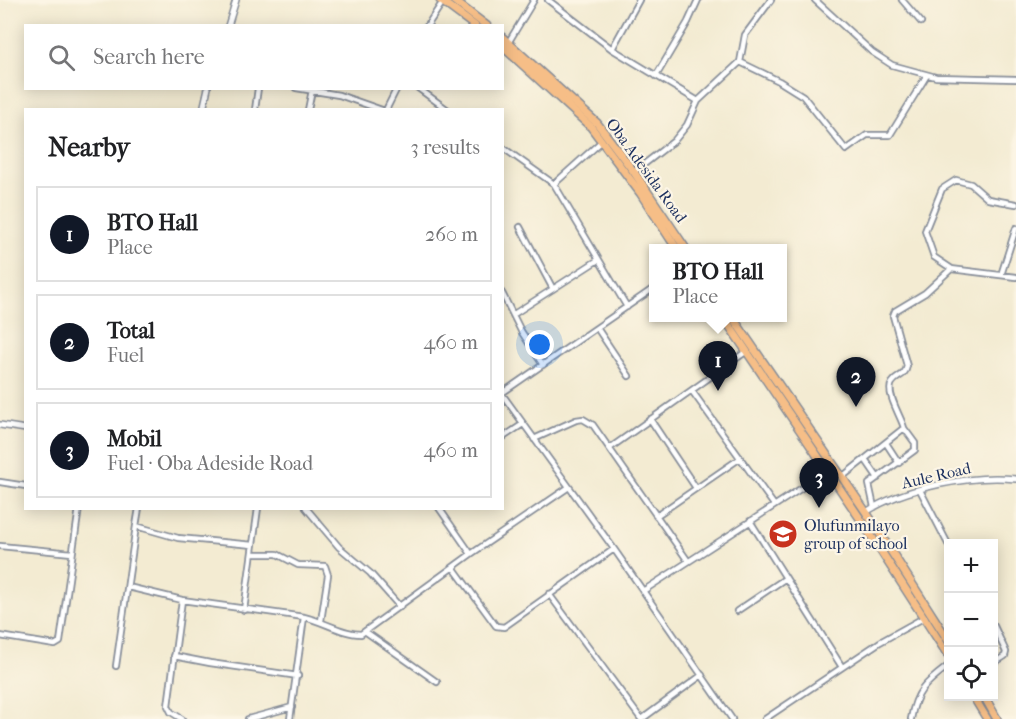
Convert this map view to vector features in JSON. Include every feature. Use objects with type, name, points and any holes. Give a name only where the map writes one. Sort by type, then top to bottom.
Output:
[{"type":"main road","points":[[442,0],[472,24]]},
{"type":"main road","points":[[453,0],[484,24]]},
{"type":"main road","points":[[504,43],[581,117],[602,141],[674,244]]},
{"type":"main road","name":"Oba Adesida Road","points":[[504,43],[597,123],[634,172],[683,244]]},
{"type":"main road","points":[[727,322],[842,477],[944,634]]},
{"type":"main road","points":[[735,322],[828,471],[944,648]]},
{"type":"main road","points":[[976,701],[987,719]]},
{"type":"main road","points":[[979,706],[983,701]]},
{"type":"main road","points":[[986,701],[997,719]]},
{"type":"street","points":[[230,24],[236,0]]},
{"type":"street","points":[[428,24],[442,0]]},
{"type":"street","points":[[504,43],[534,0]]},
{"type":"street","points":[[548,0],[612,49],[698,101]]},
{"type":"street","points":[[612,49],[639,0]]},
{"type":"street","points":[[656,76],[688,22],[698,0]]},
{"type":"street","points":[[634,172],[674,141],[687,125],[698,101],[740,62],[745,35],[771,0]]},
{"type":"street","points":[[815,0],[882,60],[892,65],[952,79],[990,77],[1016,79]]},
{"type":"street","points":[[902,0],[921,22]]},
{"type":"street","points":[[740,62],[780,81],[803,96],[846,150],[867,135],[890,135],[927,75]]},
{"type":"street","points":[[203,108],[208,90]]},
{"type":"street","points":[[255,108],[258,90]]},
{"type":"street","points":[[308,108],[312,90],[354,99],[379,108]]},
{"type":"street","points":[[385,108],[395,90]]},
{"type":"street","points":[[421,90],[445,108]]},
{"type":"street","points":[[554,184],[602,141]]},
{"type":"street","points":[[504,150],[554,184],[627,307]]},
{"type":"street","points":[[1016,204],[988,199],[971,184],[960,180],[951,182],[942,189],[925,231],[934,257],[952,269],[1016,277]]},
{"type":"street","points":[[520,227],[553,289]]},
{"type":"street","points":[[1001,275],[1016,228]]},
{"type":"street","points":[[514,314],[598,260]]},
{"type":"street","points":[[874,507],[868,486],[914,453],[916,447],[896,410],[891,387],[894,381],[905,373],[907,366],[893,314],[901,306],[925,293],[952,269]]},
{"type":"street","points":[[504,393],[649,292]]},
{"type":"street","points":[[504,296],[521,331],[543,365]]},
{"type":"street","points":[[597,328],[629,376]]},
{"type":"street","points":[[610,448],[747,351]]},
{"type":"street","points":[[692,391],[774,505]]},
{"type":"street","points":[[504,397],[614,549],[732,719]]},
{"type":"street","points":[[534,439],[576,420],[583,419],[593,424],[688,561]]},
{"type":"street","points":[[650,419],[696,488]]},
{"type":"street","points":[[504,437],[523,424]]},
{"type":"street","points":[[0,425],[24,429]]},
{"type":"street","points":[[842,477],[904,428]]},
{"type":"street","points":[[886,443],[899,463]]},
{"type":"street","points":[[656,516],[739,459]]},
{"type":"street","points":[[866,459],[878,478]]},
{"type":"street","points":[[643,591],[828,471]]},
{"type":"street","name":"Aule Road","points":[[866,512],[920,490],[974,478],[1016,479]]},
{"type":"street","points":[[0,482],[24,486]]},
{"type":"street","points":[[128,587],[182,600],[304,617],[358,635],[366,632],[471,554],[568,487]]},
{"type":"street","points":[[920,490],[945,539]]},
{"type":"street","points":[[0,636],[58,645],[60,642],[79,510]]},
{"type":"street","points":[[116,666],[139,510]]},
{"type":"street","points":[[244,610],[258,510]]},
{"type":"street","points":[[308,510],[339,548],[370,573],[400,607]]},
{"type":"street","points":[[440,510],[471,554]]},
{"type":"street","points":[[750,521],[842,667]]},
{"type":"street","points":[[136,526],[178,538],[253,545]]},
{"type":"street","points":[[0,546],[72,554]]},
{"type":"street","points":[[453,567],[496,626],[500,628],[614,549]]},
{"type":"street","points":[[252,554],[277,554],[298,565],[325,566],[328,575],[321,621]]},
{"type":"street","points":[[737,611],[786,578]]},
{"type":"street","points":[[549,594],[641,719],[702,675]]},
{"type":"street","points":[[182,600],[168,706],[171,712],[182,719]]},
{"type":"street","points":[[291,719],[304,617]]},
{"type":"street","points":[[765,719],[889,637],[925,617]]},
{"type":"street","points":[[366,632],[436,681]]},
{"type":"street","points":[[998,636],[1006,652],[1005,656],[998,660]]},
{"type":"street","points":[[174,656],[298,676]]},
{"type":"street","points":[[911,719],[913,706],[920,691],[925,684],[944,669]]},
{"type":"street","points":[[248,719],[292,708]]},
{"type":"place","name":"BTO Hall","points":[[718,391]]},
{"type":"place","name":"Total","points":[[856,407]]},
{"type":"place","name":"Mobil","points":[[819,508]]},
{"type":"place","name":"Olufunmilayo group of school","points":[[783,534]]}]
